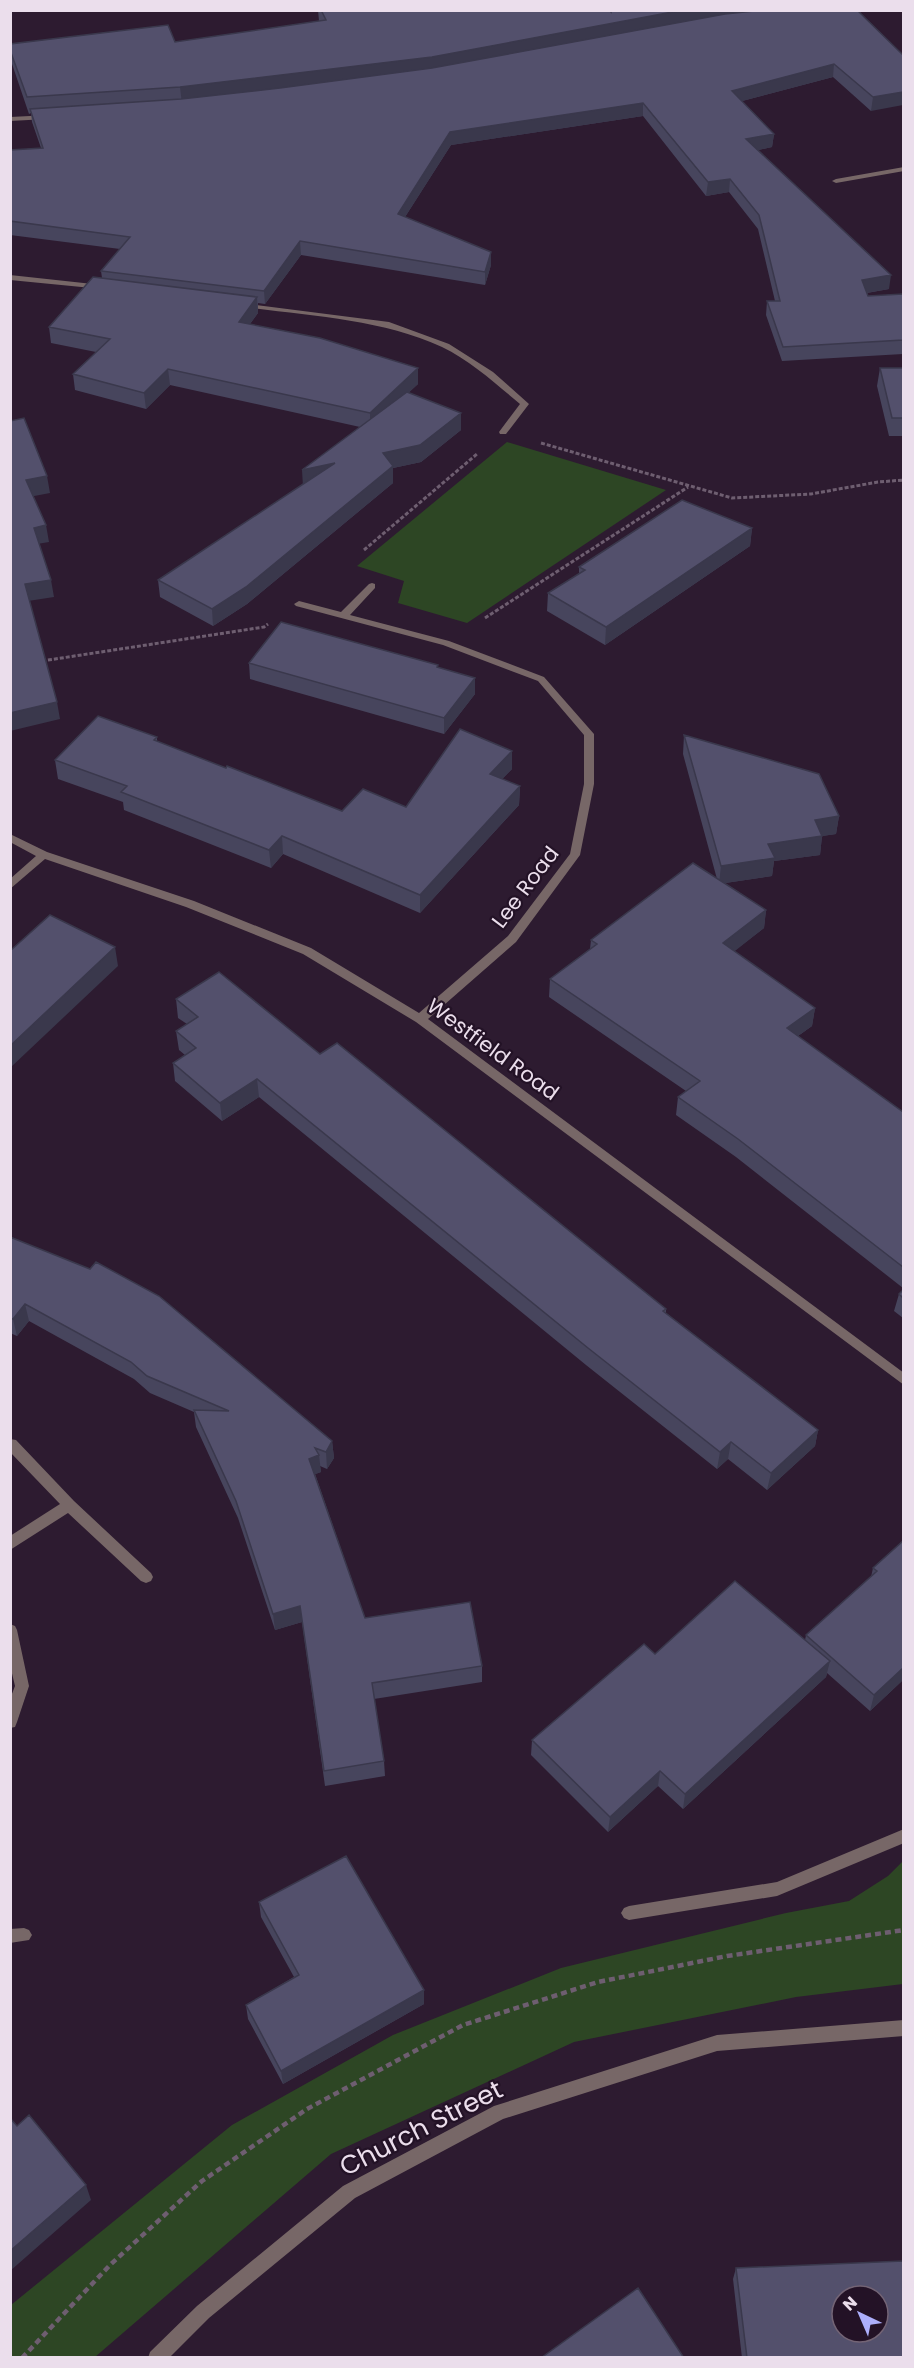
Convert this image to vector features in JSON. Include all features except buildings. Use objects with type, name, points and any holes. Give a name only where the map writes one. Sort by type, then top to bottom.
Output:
[{"type":"street","points":[[830,14],[872,10]]},
{"type":"street","points":[[10,119],[56,116]]},
{"type":"street","points":[[836,181],[903,169]]},
{"type":"street","points":[[10,277],[114,289]]},
{"type":"street","points":[[239,305],[386,324],[446,346],[490,374],[525,404],[503,432]]},
{"type":"street","points":[[343,616],[372,586]]},
{"type":"street","name":"Lee Road","points":[[299,604],[446,643],[541,679],[589,734],[589,784],[575,855],[512,939],[420,1019]]},
{"type":"street","name":"Westfield Road","points":[[10,837],[43,855],[190,904],[307,951],[420,1019],[903,1380]]},
{"type":"street","points":[[10,885],[43,855]]},
{"type":"street","points":[[11,1444],[69,1505],[146,1578]]},
{"type":"street","points":[[10,1544],[69,1505]]},
{"type":"street","points":[[10,1630],[22,1686],[10,1722]]},
{"type":"street","points":[[629,1913],[777,1889],[903,1836]]},
{"type":"street","name":"Church Street","points":[[156,2358],[203,2312],[349,2192],[500,2112],[717,2043],[903,2028]]},
{"type":"path","points":[[10,11],[17,10]]},
{"type":"path","points":[[362,552],[503,432],[732,498],[811,494],[903,480]]},
{"type":"path","points":[[446,643],[688,487]]},
{"type":"path","points":[[34,662],[264,627],[299,604]]},
{"type":"path","points":[[22,2358],[110,2265],[202,2181],[307,2109],[463,2025],[598,1982],[727,1956],[903,1930]]},
{"type":"green space","points":[[507,442],[666,490],[467,623],[398,603],[404,581],[357,566]]},
{"type":"green space","points":[[903,1861],[903,1984],[796,1997],[574,2042],[331,2154],[95,2357],[11,2357],[11,2305],[232,2125],[393,2035],[561,1968],[786,1913],[849,1901],[888,1876]]}]
